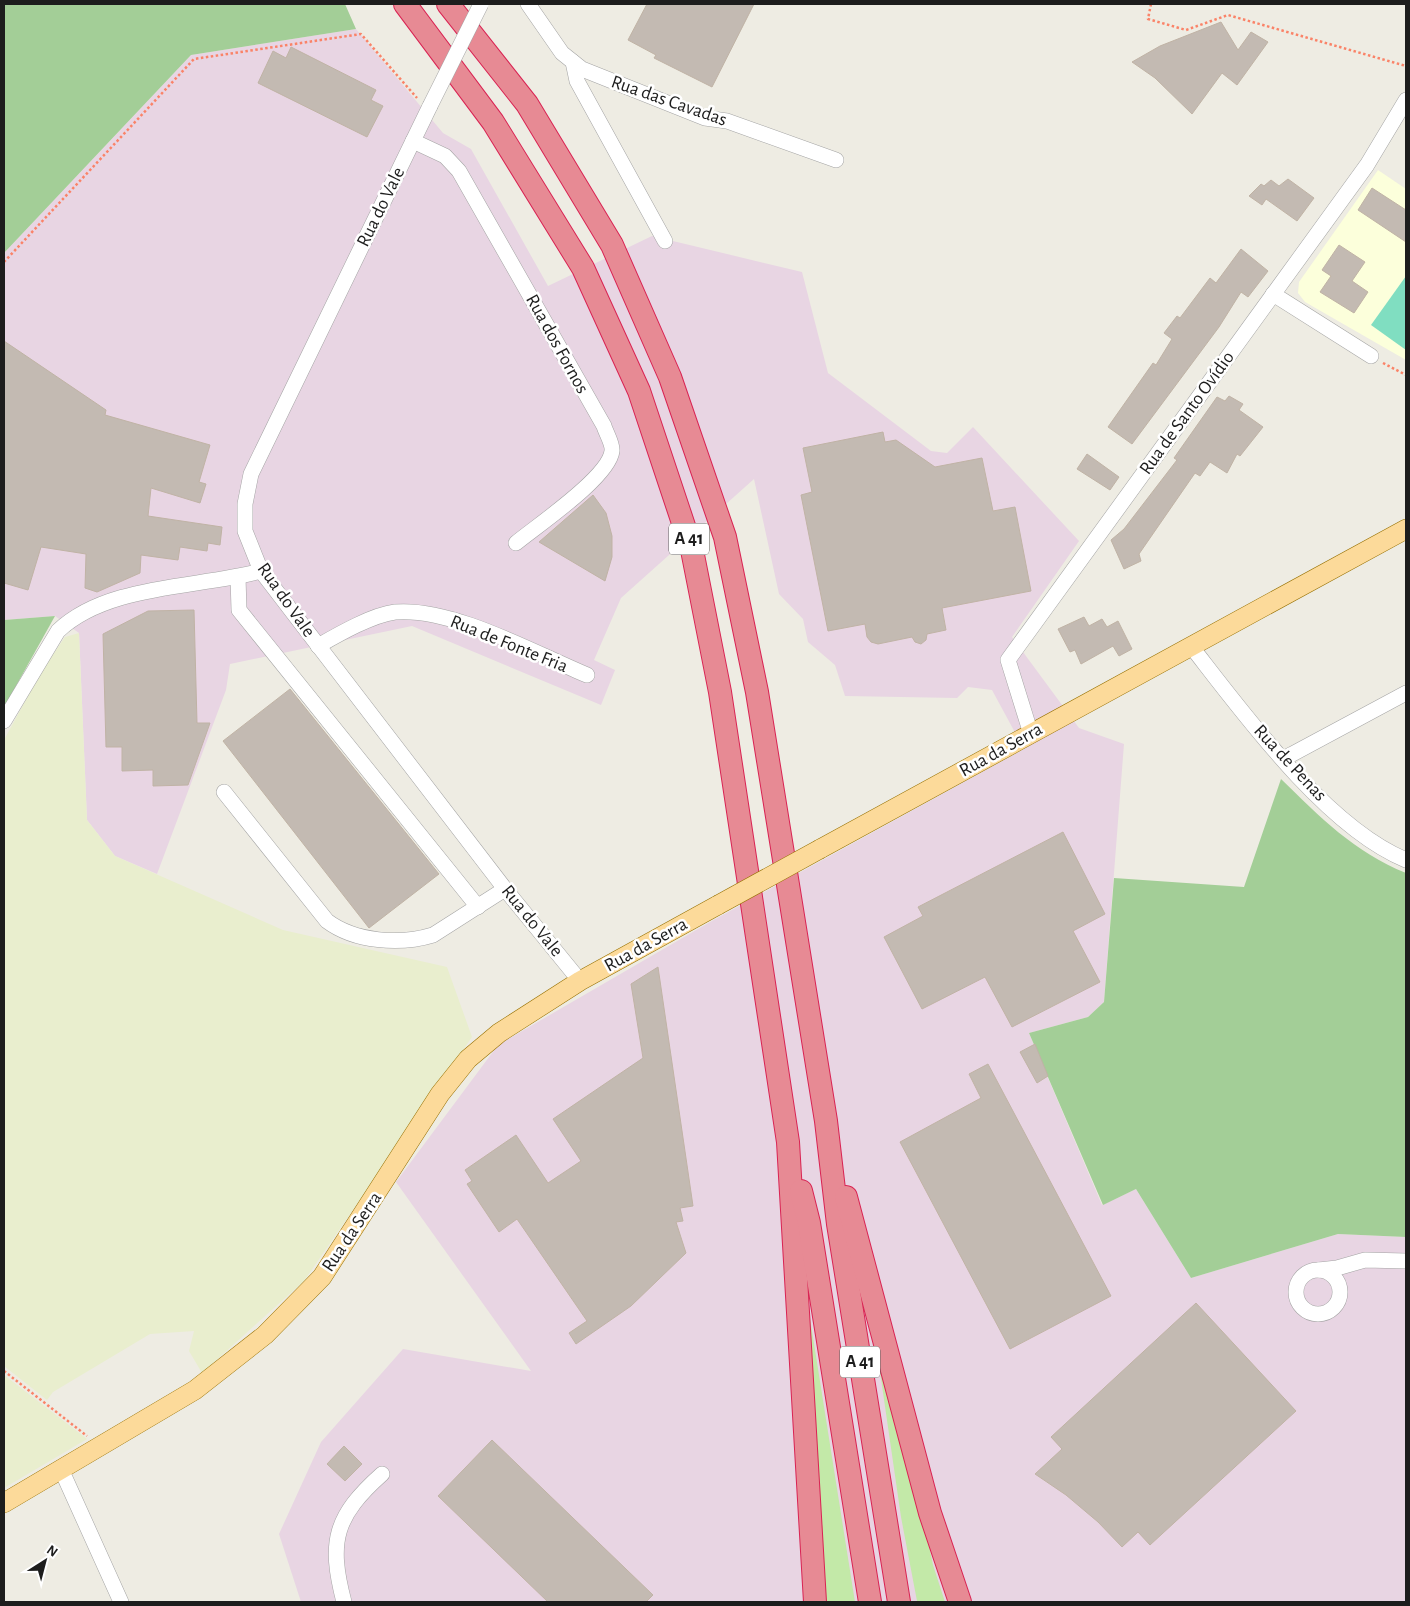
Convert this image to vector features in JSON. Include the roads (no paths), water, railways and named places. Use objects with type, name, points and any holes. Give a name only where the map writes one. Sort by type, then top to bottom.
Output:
[{"type":"highway","name":"A 41","points":[[404,4],[494,122],[583,268],[640,391],[692,550],[720,692],[788,1142],[809,1223],[870,1602]]},
{"type":"highway","name":"A 41","points":[[448,4],[527,104],[612,245],[670,378],[725,537],[757,692],[826,1121],[838,1224],[899,1602]]},
{"type":"highway","points":[[826,1121],[930,1513],[960,1602]]},
{"type":"highway","points":[[788,1142],[815,1602]]},
{"type":"main road","name":"Rua da Serra","points":[[4,1503],[195,1390],[265,1335],[322,1277],[440,1094],[468,1059],[499,1033],[580,981],[1406,529]]},
{"type":"street","name":"Rua do Vale","points":[[481,4],[251,474],[245,504],[245,531],[262,571],[505,889],[580,981]]},
{"type":"street","name":"Rua das Cavadas","points":[[528,4],[562,53],[582,69],[705,118],[727,122],[836,160]]},
{"type":"street","points":[[573,62],[577,81],[665,241]]},
{"type":"street","name":"Rua de Santo Ovídio","points":[[1031,734],[1008,660],[1367,166],[1406,100]]},
{"type":"street","name":"Rua dos Fornos","points":[[413,141],[445,156],[460,171],[604,426],[613,450],[609,464],[590,484],[516,543]]},
{"type":"street","points":[[1273,294],[1371,356]]},
{"type":"street","points":[[4,721],[58,631],[70,620],[131,594],[238,577],[262,571]]},
{"type":"street","points":[[238,577],[239,610],[478,906]]},
{"type":"street","name":"Rua de Fonte Fria","points":[[318,646],[354,626],[394,612],[431,614],[455,619],[587,676]]},
{"type":"street","name":"Rua de Penas","points":[[1191,646],[1283,759],[1320,799],[1360,833],[1392,854],[1406,860]]},
{"type":"street","points":[[1283,759],[1406,693]]},
{"type":"street","points":[[224,792],[327,921],[350,935],[369,939],[422,938],[433,935],[505,889]]},
{"type":"street","points":[[1354,1263],[1341,1278],[1338,1302],[1327,1312],[1320,1314],[1306,1311],[1297,1300],[1296,1285],[1305,1274],[1365,1260],[1406,1261]]},
{"type":"street","points":[[1319,1270],[1332,1275],[1340,1287]]},
{"type":"street","points":[[61,1470],[121,1602]]},
{"type":"street","points":[[344,1602],[337,1573],[336,1539],[348,1510],[363,1490],[382,1474]]}]
